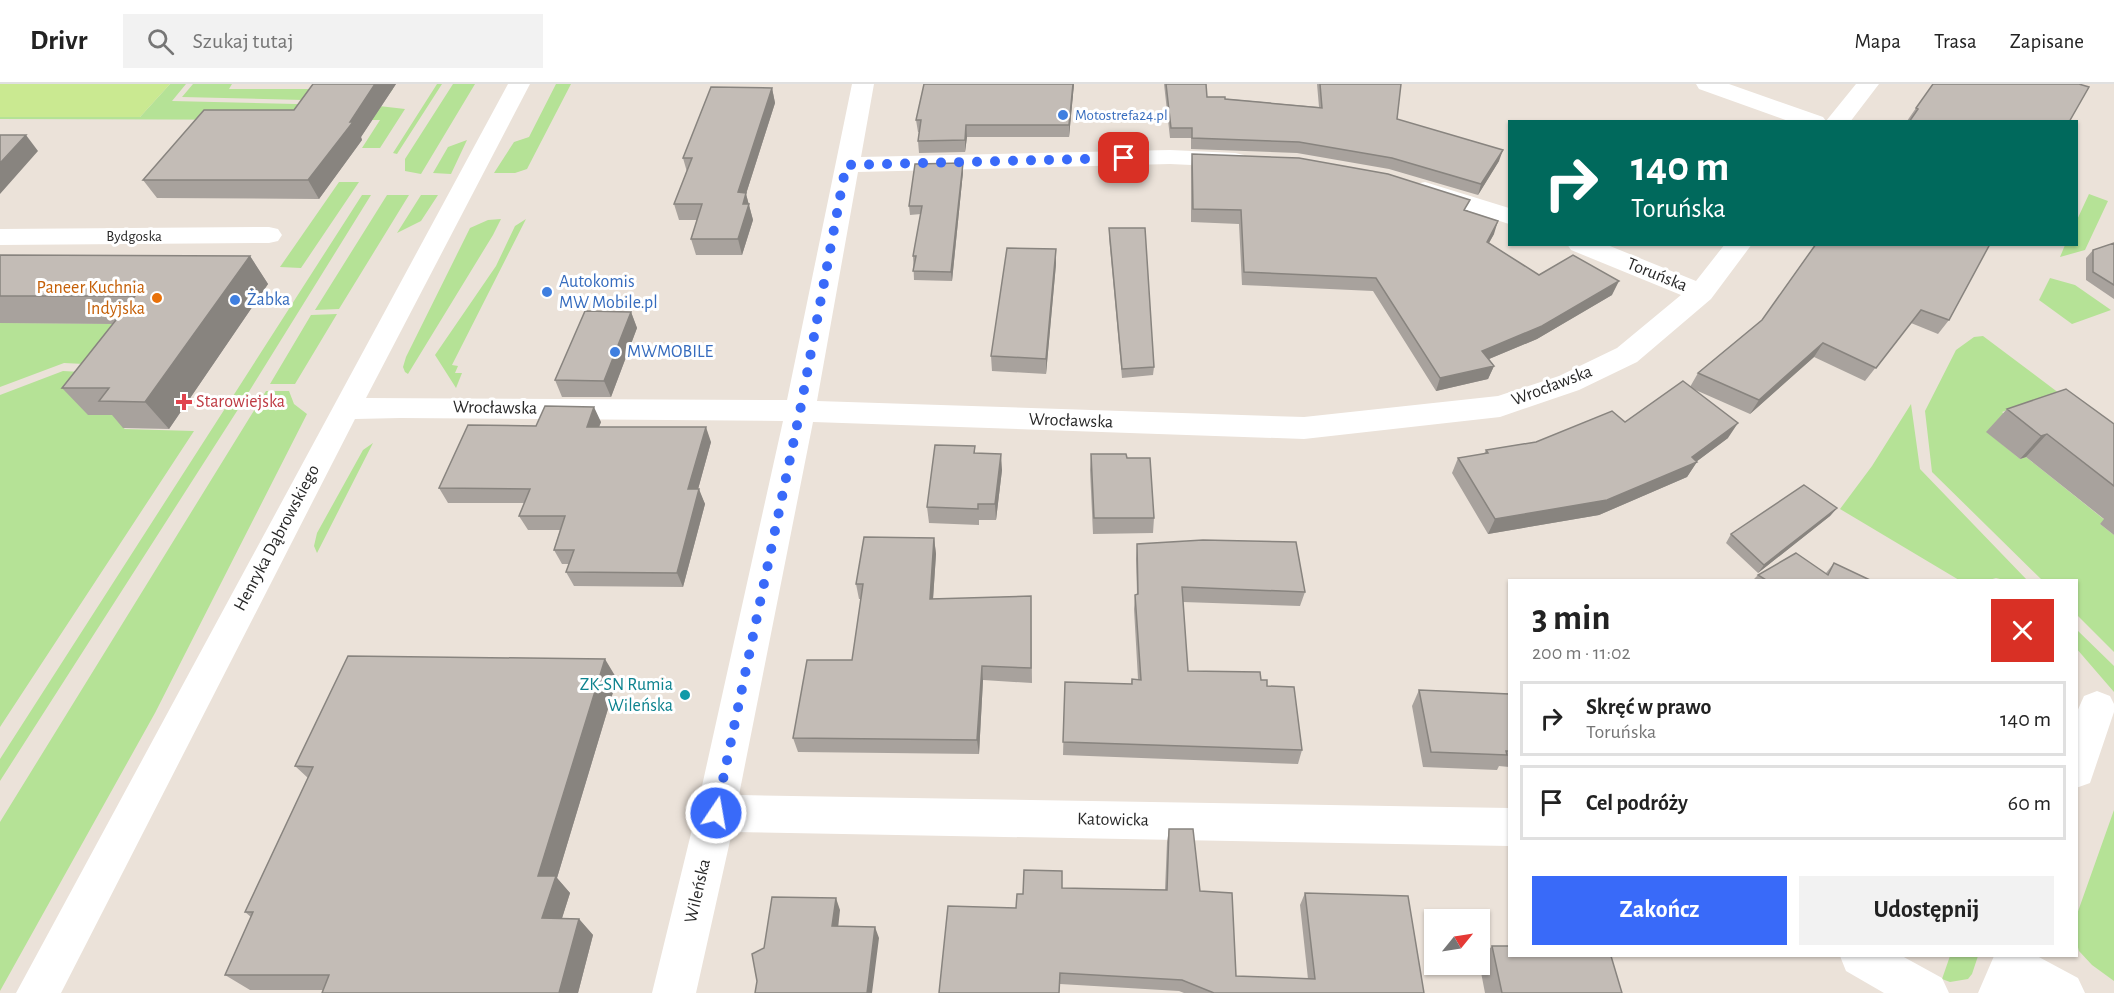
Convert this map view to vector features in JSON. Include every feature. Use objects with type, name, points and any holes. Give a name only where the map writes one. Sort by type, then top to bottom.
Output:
[{"type":"street","name":"Henryka Dąbrowskiego","points":[[38,993],[519,84]]},
{"type":"street","name":"Wileńska","points":[[674,993],[716,813],[800,411],[863,84]]},
{"type":"street","points":[[1707,84],[1809,120]]},
{"type":"street","points":[[1839,120],[1868,84]]},
{"type":"street","points":[[846,165],[1170,157],[1262,161]]},
{"type":"street","points":[[1400,181],[1508,216]]},
{"type":"street","name":"Bydgoska","points":[[0,237],[269,235]]},
{"type":"street","name":"Toruńska","points":[[1585,246],[1701,293]]},
{"type":"street","name":"Wrocławska","points":[[345,409],[412,407],[800,411],[1304,428],[1500,406],[1569,383],[1628,355],[1701,293],[1737,246]]},
{"type":"street","points":[[2078,765],[2097,707]]},
{"type":"street","name":"Katowicka","points":[[716,813],[1508,827]]},
{"type":"street","points":[[1863,957],[1927,993]]},
{"type":"street","points":[[2010,971],[2063,993]]},
{"type":"green space","points":[[0,84],[170,84],[140,117],[0,117]]},
{"type":"green space","points":[[170,84],[186,84],[172,101],[379,106],[405,109],[380,148],[362,148],[380,120],[0,119],[0,117],[140,117]]},
{"type":"green space","points":[[193,84],[232,84],[229,89],[393,89],[383,102],[182,97]]},
{"type":"green space","points":[[437,84],[442,84],[397,154],[393,153]]},
{"type":"green space","points":[[453,84],[475,84],[421,174],[405,171],[405,159]]},
{"type":"green space","points":[[556,84],[571,84],[527,169],[515,173],[494,173],[514,142],[529,137]]},
{"type":"green space","points":[[467,140],[451,174],[433,173],[448,147]]},
{"type":"green space","points":[[339,182],[359,182],[301,268],[280,267]]},
{"type":"green space","points":[[2089,194],[2108,201],[2085,250],[2060,257],[2065,246],[2078,246],[2078,218]]},
{"type":"green space","points":[[362,195],[371,195],[237,411],[0,781],[0,759]]},
{"type":"green space","points":[[387,195],[409,195],[339,309],[315,310]]},
{"type":"green space","points":[[421,195],[438,195],[421,221],[397,233]]},
{"type":"green space","points":[[501,219],[408,374],[403,367],[406,357],[470,228],[488,220]]},
{"type":"green space","points":[[526,219],[452,365],[458,366],[455,373],[462,373],[456,388],[435,355],[496,266],[515,226]]},
{"type":"green space","points":[[2050,278],[2075,285],[2111,310],[2072,324],[2039,300]]},
{"type":"green space","points":[[337,314],[295,384],[270,384],[311,315]]},
{"type":"green space","points":[[0,323],[199,324],[125,366],[64,363],[0,387]]},
{"type":"green space","points":[[1983,336],[2088,415],[2032,402],[2002,412],[2014,422],[1987,432],[2020,459],[2026,457],[2106,521],[2100,524],[2114,535],[2114,652],[2078,616],[2078,579],[2041,579],[1932,472],[1925,411],[1956,350],[1974,337]]},
{"type":"green space","points":[[63,371],[119,374],[133,415],[124,429],[194,431],[0,727],[0,395]]},
{"type":"green space","points":[[266,391],[289,391],[294,404],[307,414],[155,713],[0,991],[0,822]]},
{"type":"green space","points":[[1911,404],[1920,469],[2026,579],[1957,579],[1840,509],[1872,466]]},
{"type":"green space","points":[[373,443],[317,553],[314,546],[317,533],[363,450]]},
{"type":"green space","points":[[2078,631],[2114,666],[2114,692],[2078,650]]},
{"type":"green space","points":[[2114,810],[2114,981],[2092,965],[2079,951],[2078,911]]},
{"type":"green space","points":[[1950,957],[1978,957],[1968,979],[1950,982],[1942,979]]},
{"type":"building","points":[[313,84],[375,84],[350,122],[353,122],[308,180],[143,180],[204,110],[294,110]]},
{"type":"building","points":[[924,84],[1073,84],[1069,125],[966,125],[965,140],[918,141],[921,120],[916,120]]},
{"type":"building","points":[[1166,84],[1206,84],[1207,97],[1322,108],[1320,84],[1401,84],[1397,119],[1503,150],[1481,184],[1392,158],[1299,142],[1192,138],[1192,128],[1171,128]]},
{"type":"building","points":[[1933,84],[2079,84],[2089,87],[2070,120],[1910,120],[1918,109],[1916,108]]},
{"type":"building","points":[[711,87],[772,88],[738,192],[746,193],[743,204],[749,204],[738,239],[691,239],[702,204],[674,204],[692,158],[683,158]]},
{"type":"building","points":[[0,135],[26,135],[0,163]]},
{"type":"building","points":[[1192,154],[1299,158],[1388,174],[1470,200],[1464,210],[1498,221],[1487,242],[1539,275],[1573,255],[1619,281],[1542,326],[1482,351],[1494,366],[1440,378],[1376,278],[1244,272],[1241,210],[1193,209]]},
{"type":"building","points":[[963,163],[951,272],[913,271],[916,256],[913,256],[922,206],[909,206],[915,164]]},
{"type":"building","points":[[1109,228],[1145,228],[1154,367],[1122,369]]},
{"type":"building","points":[[2114,243],[2114,285],[2093,272],[2093,250]]},
{"type":"building","points":[[1815,246],[1989,246],[1949,320],[1921,310],[1876,368],[1823,343],[1759,400],[1698,373],[1762,320]]},
{"type":"building","points":[[1007,248],[1056,249],[1046,359],[991,356]]},
{"type":"building","points":[[0,255],[250,256],[145,402],[99,401],[109,388],[62,388],[135,296],[0,296]]},
{"type":"building","points":[[585,311],[631,312],[604,381],[555,380]]},
{"type":"building","points":[[1683,381],[1738,423],[1692,457],[1697,462],[1607,500],[1495,519],[1458,458],[1488,453],[1486,450],[1536,442],[1612,411],[1625,422]]},
{"type":"building","points":[[2066,389],[2114,424],[2114,486],[2047,434],[2041,436],[2007,409]]},
{"type":"building","points":[[545,406],[594,407],[587,427],[706,427],[688,489],[699,489],[677,573],[566,572],[574,550],[554,550],[565,516],[519,516],[530,489],[439,488],[468,425],[536,426]]},
{"type":"building","points":[[935,445],[975,446],[974,453],[1001,454],[995,504],[978,504],[978,509],[927,507]]},
{"type":"building","points":[[1091,454],[1126,454],[1127,458],[1150,458],[1154,518],[1094,518]]},
{"type":"building","points":[[1804,485],[1837,508],[1764,565],[1731,534]]},
{"type":"building","points":[[864,537],[934,538],[930,599],[1031,596],[1031,668],[982,666],[977,740],[793,738],[807,660],[852,660],[863,584],[856,584]]},
{"type":"building","points":[[1203,540],[1296,542],[1305,592],[1182,587],[1188,671],[1260,672],[1261,680],[1267,680],[1267,686],[1294,687],[1302,750],[1063,742],[1065,682],[1132,684],[1132,679],[1141,680],[1135,595],[1138,594],[1137,544]]},
{"type":"building","points":[[1796,553],[1828,575],[1834,563],[1868,579],[1764,579],[1758,575]]},
{"type":"building","points":[[348,656],[605,659],[538,876],[556,876],[542,918],[579,919],[559,993],[322,993],[329,975],[225,975],[253,912],[245,912],[313,767],[295,766]]},
{"type":"building","points":[[1419,690],[1508,694],[1507,755],[1431,752]]},
{"type":"building","points":[[1169,829],[1193,829],[1200,891],[1232,893],[1236,976],[1315,979],[1305,893],[1408,896],[1424,993],[1214,993],[1182,980],[1060,973],[1059,993],[939,993],[948,906],[1016,908],[1017,894],[1023,894],[1024,870],[1062,871],[1062,888],[1167,890]]},
{"type":"building","points":[[772,897],[836,898],[832,926],[875,927],[867,993],[755,993],[757,981],[752,954],[764,948]]},
{"type":"building","points":[[1492,946],[1508,946],[1508,957],[1611,957],[1622,993],[1502,993]]},
{"type":"place","name":"Motostrefa24.pl","points":[[1063,115]]},
{"type":"place","name":"Autokomis MW Mobile.pl","points":[[547,292]]},
{"type":"place","name":"Paneer Kuchnia Indyjska","points":[[157,298]]},
{"type":"place","name":"Żabka","points":[[235,300]]},
{"type":"place","name":"MWMOBILE","points":[[615,352]]},
{"type":"place","name":"Starowiejska","points":[[184,402]]},
{"type":"place","name":"ZK-SN Rumia Wileńska","points":[[685,695]]},
{"type":"route","points":[[716,813],[800,411],[846,165],[1124,158]]}]
